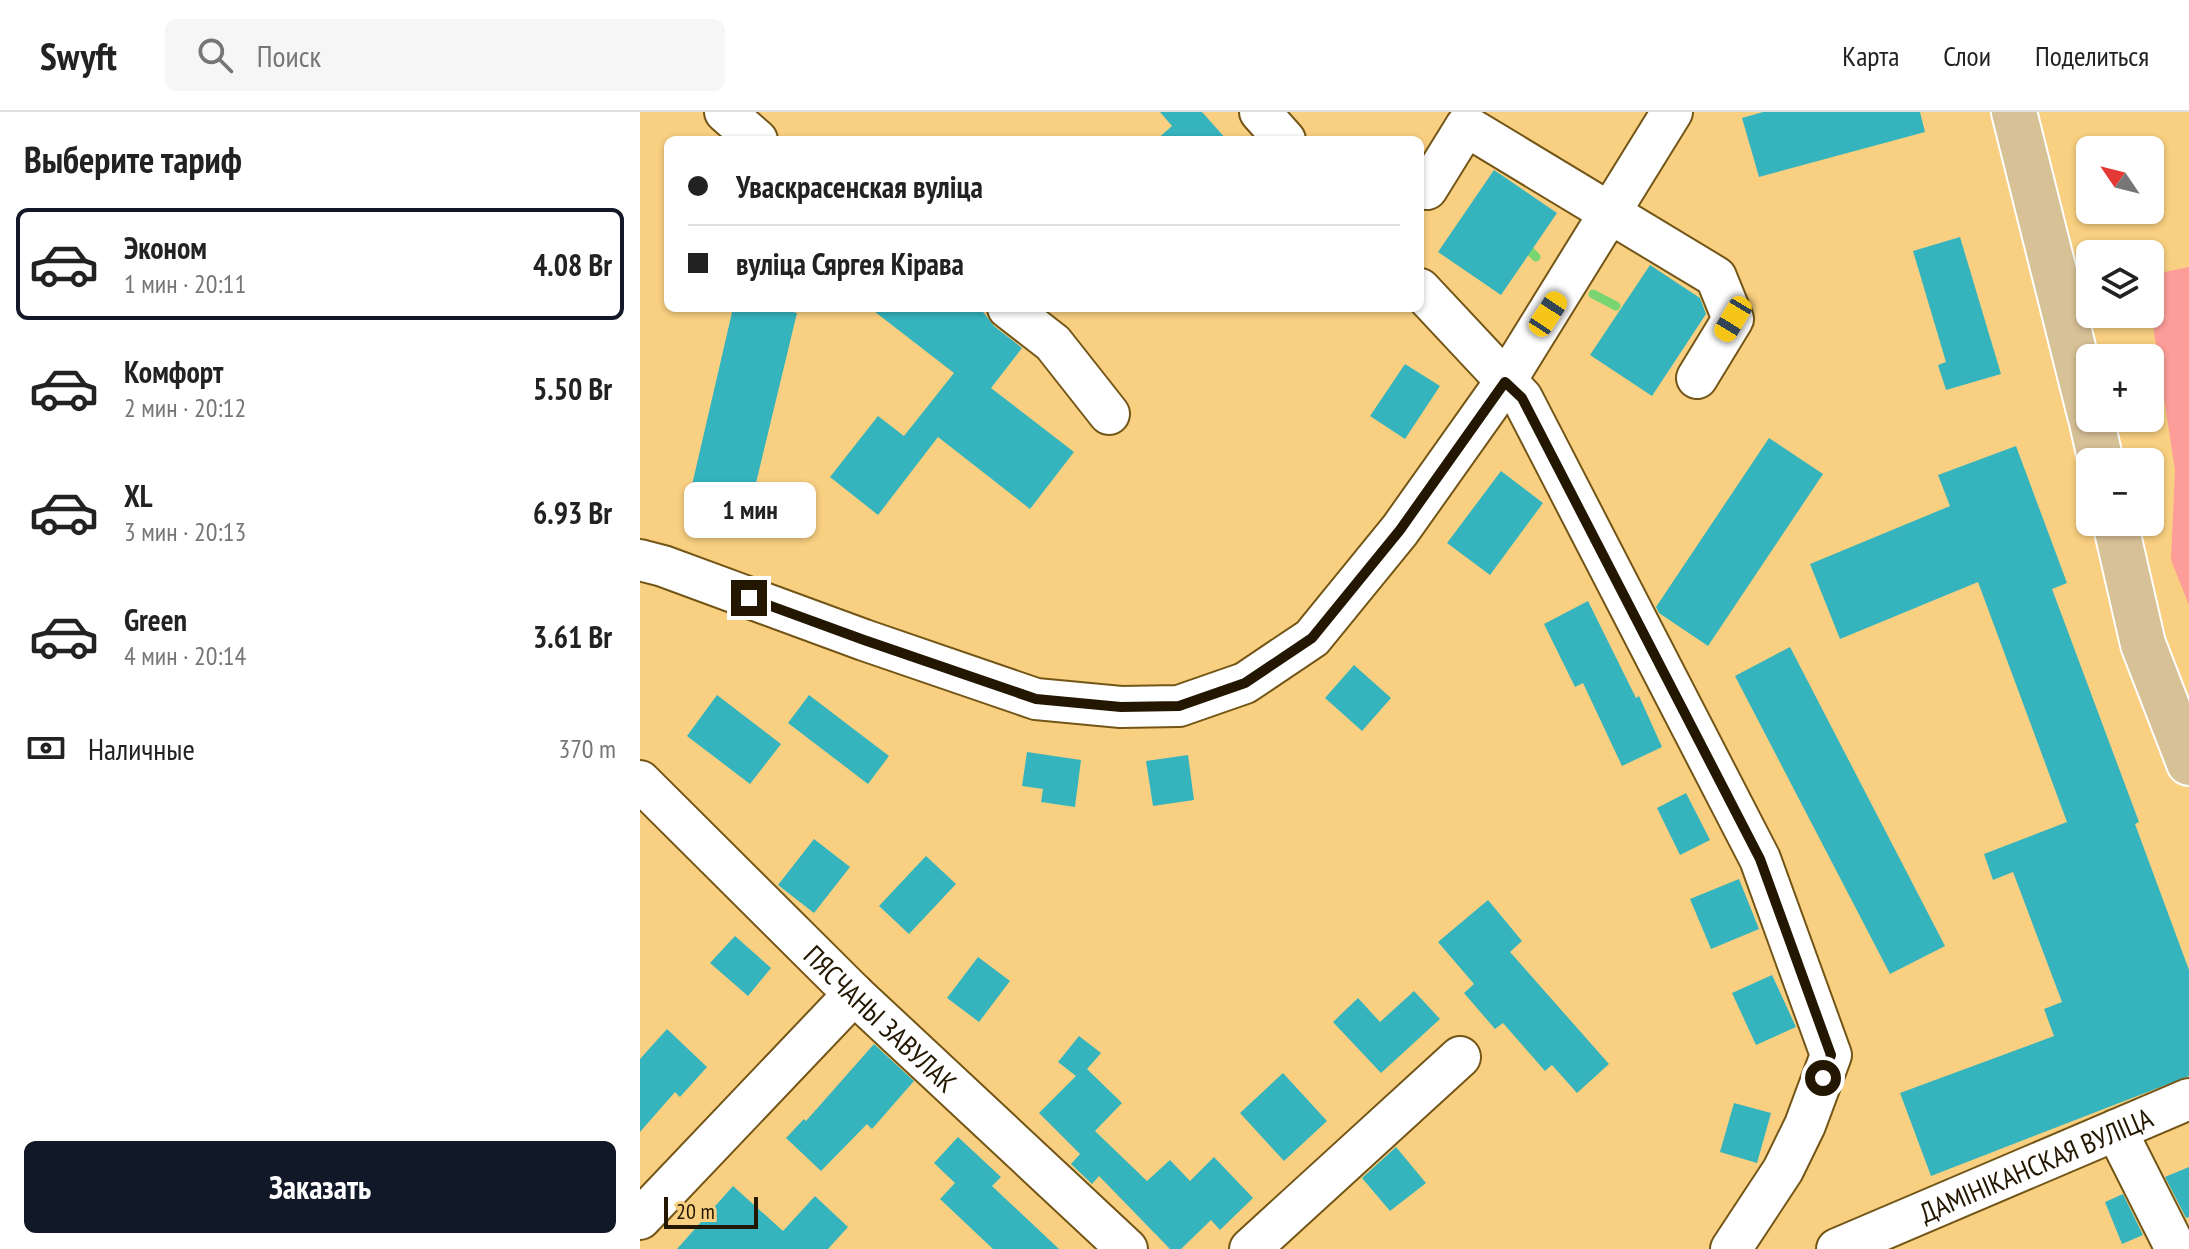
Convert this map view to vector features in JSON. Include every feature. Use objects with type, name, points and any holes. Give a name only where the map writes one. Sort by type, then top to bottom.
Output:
[{"type":"main road","points":[[2014,112],[2076,360]]},
{"type":"main road","points":[[2118,536],[2143,644],[2189,763]]},
{"type":"street","points":[[725,112],[752,136]]},
{"type":"street","points":[[1260,112],[1281,136]]},
{"type":"street","points":[[640,560],[1036,699],[1121,707],[1179,706],[1245,683],[1312,638],[1400,530],[1505,382],[1672,112]]},
{"type":"street","points":[[1427,189],[1466,126],[1716,277],[1733,319],[1697,378]]},
{"type":"street","points":[[1424,293],[1522,398],[1760,859],[1831,1055],[1805,1125],[1783,1170],[1731,1249]]},
{"type":"street","points":[[1013,312],[1053,343],[1109,414]]},
{"type":"street","name":"ПЯСЧАНЫ ЗАВУЛАК","points":[[640,781],[854,994],[1127,1249]]},
{"type":"street","points":[[643,1211],[854,994]]},
{"type":"street","points":[[1250,1249],[1460,1057]]},
{"type":"street","name":"ДАМІНІКАНСКАЯ ВУЛІЦА","points":[[1837,1249],[2189,1099]]},
{"type":"street","points":[[2116,1130],[2176,1249]]},
{"type":"shaded area","points":[[2189,267],[2189,605],[2171,560],[2175,470],[2164,398],[2164,344],[2156,344],[2153,328],[2164,328],[2164,272]]},
{"type":"building","points":[[1160,112],[1202,112],[1223,136],[1161,136],[1172,126]]},
{"type":"building","points":[[1763,112],[1920,112],[1925,132],[1759,177],[1742,118]]},
{"type":"building","points":[[1494,170],[1557,213],[1501,295],[1438,252]]},
{"type":"building","points":[[1960,237],[2001,374],[1946,390],[1938,365],[1946,362],[1913,251]]},
{"type":"building","points":[[1650,265],[1700,298],[1706,314],[1652,396],[1590,355]]},
{"type":"building","points":[[732,312],[797,313],[749,512],[689,498]]},
{"type":"building","points":[[875,312],[983,312],[994,326],[1022,348],[991,388],[1074,452],[1030,509],[938,437],[878,515],[830,477],[878,416],[904,436],[954,373]]},
{"type":"building","points":[[1405,364],[1440,386],[1405,439],[1370,416]]},
{"type":"building","points":[[1769,438],[1823,474],[1708,646],[1659,613],[1656,607]]},
{"type":"building","points":[[2016,446],[2067,583],[2052,589],[2139,822],[2135,824],[2189,970],[2189,1076],[1931,1176],[1900,1093],[2054,1036],[2044,1009],[2062,1002],[2013,872],[1993,880],[1984,854],[2067,822],[1978,582],[1840,639],[1810,564],[1950,506],[1938,475]]},
{"type":"building","points":[[1501,471],[1543,503],[1490,575],[1447,543]]},
{"type":"building","points":[[1588,601],[1636,698],[1639,696],[1662,747],[1622,766],[1583,683],[1575,687],[1544,624]]},
{"type":"building","points":[[1790,647],[1945,946],[1890,974],[1735,676]]},
{"type":"building","points":[[1354,665],[1391,698],[1362,731],[1325,698]]},
{"type":"building","points":[[717,695],[781,744],[750,784],[687,736]]},
{"type":"building","points":[[809,695],[889,756],[868,784],[788,723]]},
{"type":"building","points":[[1027,752],[1081,760],[1075,807],[1041,802],[1043,789],[1022,786]]},
{"type":"building","points":[[1188,755],[1194,800],[1153,806],[1146,761]]},
{"type":"building","points":[[1686,793],[1710,840],[1680,855],[1657,808]]},
{"type":"building","points":[[814,839],[850,867],[814,913],[778,885]]},
{"type":"building","points":[[926,856],[956,884],[909,934],[879,906]]},
{"type":"building","points":[[1739,879],[1759,929],[1711,949],[1690,899]]},
{"type":"building","points":[[1488,900],[1522,941],[1510,952],[1609,1064],[1577,1093],[1552,1065],[1545,1071],[1503,1023],[1495,1029],[1464,993],[1474,984],[1438,942]]},
{"type":"building","points":[[735,936],[771,968],[748,996],[710,963]]},
{"type":"building","points":[[978,957],[1010,981],[979,1022],[947,998]]},
{"type":"building","points":[[1772,975],[1796,1027],[1756,1045],[1732,993]]},
{"type":"building","points":[[1414,991],[1440,1019],[1381,1073],[1333,1022],[1358,998],[1380,1022]]},
{"type":"building","points":[[667,1029],[707,1067],[680,1097],[675,1092],[640,1132],[640,1059]]},
{"type":"building","points":[[1079,1036],[1101,1053],[1087,1069],[1122,1103],[1095,1131],[1147,1181],[1170,1160],[1190,1181],[1214,1157],[1253,1198],[1220,1230],[1211,1220],[1181,1249],[1170,1249],[1099,1176],[1092,1184],[1071,1164],[1080,1154],[1039,1113],[1076,1076],[1058,1062]]},
{"type":"building","points":[[874,1044],[914,1081],[872,1129],[867,1124],[821,1171],[786,1138],[804,1119],[806,1121]]},
{"type":"building","points":[[1283,1073],[1327,1121],[1284,1161],[1240,1113]]},
{"type":"building","points":[[1734,1103],[1771,1113],[1757,1163],[1720,1152]]},
{"type":"building","points":[[958,1137],[1001,1177],[992,1186],[1059,1249],[993,1249],[940,1199],[955,1183],[934,1163]]},
{"type":"building","points":[[1396,1147],[1426,1183],[1390,1211],[1362,1178]]},
{"type":"building","points":[[2189,1167],[2189,1217],[2186,1218],[2165,1177]]},
{"type":"building","points":[[733,1186],[783,1231],[815,1196],[848,1227],[828,1249],[677,1249]]},
{"type":"building","points":[[2123,1194],[2143,1235],[2122,1244],[2105,1202]]},
{"type":"waterway","points":[[1531,252],[1536,257]]},
{"type":"waterway","points":[[1593,294],[1616,306]]},
{"type":"route","points":[[749,598],[1036,699],[1121,707],[1179,706],[1245,683],[1312,638],[1400,530],[1505,382],[1522,398],[1760,859],[1831,1055],[1823,1078]]}]
